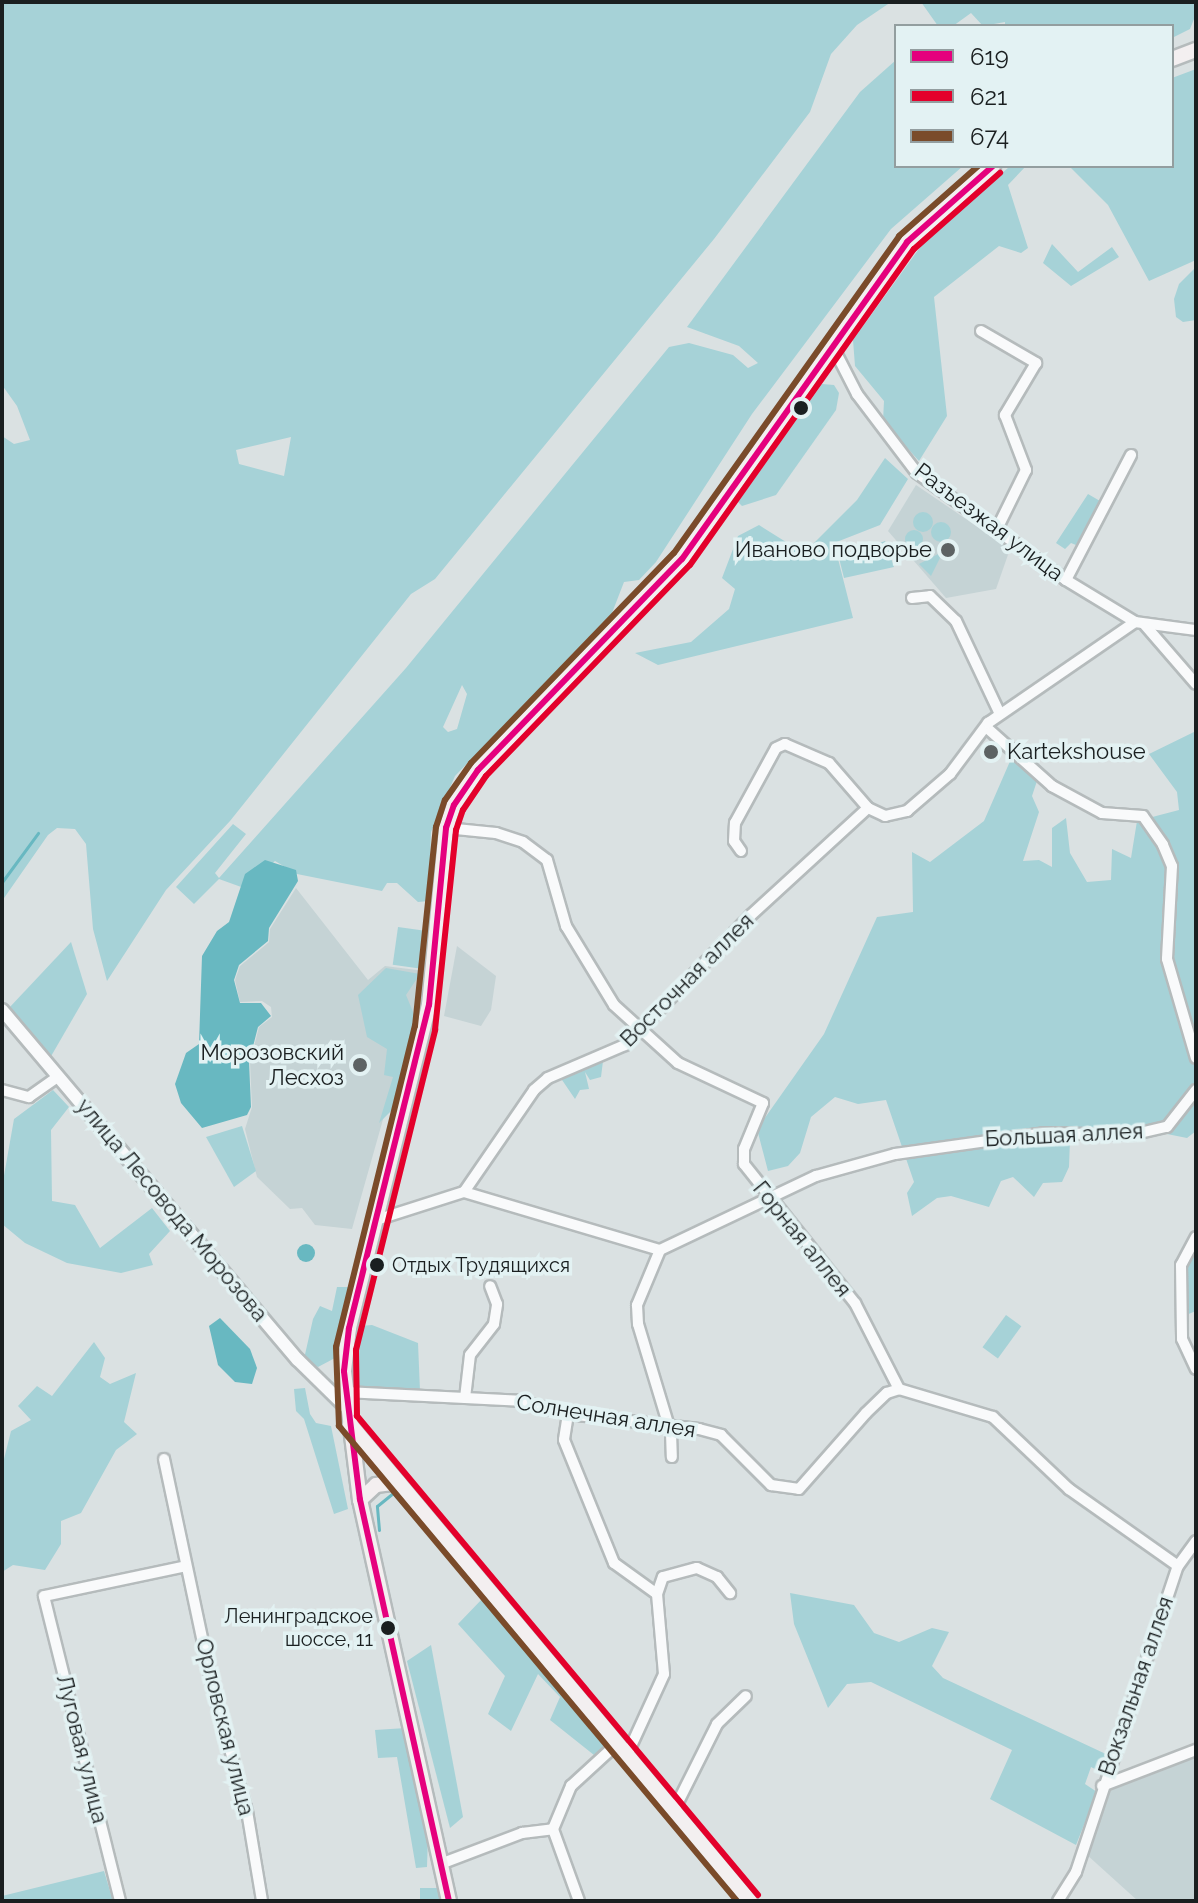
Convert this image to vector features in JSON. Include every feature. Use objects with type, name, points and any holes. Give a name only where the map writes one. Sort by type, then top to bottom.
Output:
[{"type":"main road","points":[[1174,58],[1196,50]]},
{"type":"main road","points":[[449,1901],[360,1500],[345,1406],[344,1371],[376,1220],[429,1005],[446,828],[454,805],[478,770],[682,559],[907,242],[991,168]]},
{"type":"main road","points":[[345,1406],[399,1482],[750,1901]]},
{"type":"main road","points":[[360,1500],[376,1485],[399,1482]]},
{"type":"street","points":[[981,331],[1036,363],[1005,415],[1026,470],[996,531]]},
{"type":"street","name":"Разъезжая улица","points":[[833,347],[857,394],[915,472],[1066,580],[1139,623],[1196,630]]},
{"type":"street","points":[[1066,580],[1131,455]]},
{"type":"street","points":[[912,598],[930,596],[956,621],[1000,714]]},
{"type":"street","points":[[741,851],[734,841],[735,823],[776,748],[785,744],[829,763],[868,808],[885,816],[907,811],[950,774],[986,727],[1000,714],[1139,623],[1196,684]]},
{"type":"street","points":[[986,727],[1052,786],[1102,813],[1143,816],[1163,845],[1172,866],[1167,959],[1196,1058]]},
{"type":"street","name":"Восточная аллея","points":[[464,1192],[534,1090],[548,1078],[606,1057],[642,1031],[750,916],[868,808]]},
{"type":"street","name":"Горная аллея","points":[[446,828],[496,833],[523,842],[547,860],[566,926],[584,963],[614,1005],[678,1063],[763,1103],[744,1149],[744,1164],[771,1202],[798,1228],[855,1303],[899,1389]]},
{"type":"street","name":"улица Лесовода Морозова","points":[[2,1010],[298,1360],[316,1374],[345,1406]]},
{"type":"street","points":[[2,1090],[29,1097],[58,1077]]},
{"type":"street","name":"Большая аллея","points":[[660,1250],[771,1202],[816,1176],[942,1143],[1044,1133],[1131,1135],[1167,1127],[1196,1090]]},
{"type":"street","points":[[376,1220],[464,1192],[660,1250],[637,1305],[638,1324],[672,1457]]},
{"type":"street","points":[[1196,1237],[1181,1265],[1182,1339],[1196,1369]]},
{"type":"street","points":[[465,1398],[470,1355],[494,1324],[497,1304],[490,1286]]},
{"type":"street","points":[[316,1374],[334,1379],[344,1371]]},
{"type":"street","points":[[899,1389],[993,1417],[1069,1489],[1178,1566]]},
{"type":"street","name":"Солнечная аллея","points":[[345,1406],[465,1398],[520,1401],[568,1414],[721,1435],[771,1485],[799,1489],[866,1413],[887,1393],[899,1389]]},
{"type":"street","points":[[568,1414],[564,1440],[614,1563],[657,1594]]},
{"type":"street","name":"Орловская улица","points":[[164,1459],[186,1566],[247,1811],[262,1901]]},
{"type":"street","name":"Вокзальная аллея","points":[[1102,1786],[1178,1566],[1196,1541]]},
{"type":"street","name":"Луговая улица","points":[[120,1901],[44,1596],[186,1566]]},
{"type":"street","points":[[579,1901],[553,1829],[571,1786],[623,1749],[664,1674],[657,1594],[663,1577],[697,1568],[717,1577],[730,1593]]},
{"type":"street","points":[[674,1810],[717,1724],[746,1696]]},
{"type":"street","name":"Вокзальная аллея","points":[[1102,1786],[1196,1750]]},
{"type":"street","points":[[1058,1901],[1076,1872],[1102,1786]]},
{"type":"street","points":[[443,1863],[522,1833],[553,1829]]},
{"type":"shaded area","points":[[2,2],[891,2],[857,25],[831,54],[810,112],[714,239],[435,579],[411,594],[230,821],[166,890],[107,981],[93,929],[86,844],[75,829],[57,828],[48,835],[2,901],[2,436],[14,444],[30,440],[17,406],[2,385]],"holes":[[[291,437],[284,476],[239,464],[236,450]]]},
{"type":"shaded area","points":[[921,2],[1196,2],[1196,14],[1190,29],[1174,37],[1174,24],[981,24],[971,13],[956,24],[937,24]]},
{"type":"shaded area","points":[[894,62],[894,168],[961,168],[891,229],[752,414],[656,562],[639,580],[624,582],[612,613],[455,776],[431,832],[429,901],[418,902],[397,883],[387,883],[382,891],[297,874],[275,861],[244,888],[219,879],[194,904],[176,887],[233,824],[246,834],[215,873],[219,878],[406,668],[669,347],[689,343],[733,355],[748,368],[758,363],[739,346],[687,327],[860,92]],"holes":[[[462,685],[467,694],[457,729],[448,732],[443,727]]]},
{"type":"shaded area","points":[[1196,69],[1196,260],[1149,281],[1108,205],[1071,168],[1174,168],[1174,77]]},
{"type":"shaded area","points":[[1008,168],[1024,168],[1008,185],[1028,248],[1021,253],[999,246],[934,297],[947,416],[919,461],[883,421],[884,401],[855,366],[853,340],[929,235]]},
{"type":"shaded area","points":[[1052,244],[1078,272],[1112,247],[1119,257],[1071,286],[1043,263]]},
{"type":"shaded area","points":[[1196,267],[1196,320],[1183,322],[1176,317],[1174,299],[1179,284]]},
{"type":"shaded area","points":[[822,384],[834,385],[839,393],[836,410],[776,495],[742,506],[738,502]]},
{"type":"shaded area","points":[[885,458],[908,479],[880,525],[834,543],[853,618],[658,665],[635,653],[691,642],[729,609],[735,589],[722,578],[738,536],[759,525],[794,547],[811,546],[857,500]]},
{"type":"shaded area","points":[[916,485],[1010,549],[996,589],[946,598],[888,531]]},
{"type":"shaded area","points":[[1088,494],[1100,501],[1076,545],[1071,543],[1065,549],[1056,543]]},
{"type":"shaded area","points":[[923,512],[930,515],[933,522],[930,529],[923,532],[916,529],[913,522],[916,515]]},
{"type":"shaded area","points":[[941,522],[948,525],[951,532],[948,539],[941,542],[934,539],[931,532],[934,525]]},
{"type":"shaded area","points":[[910,530],[918,530],[923,539],[921,546],[910,548],[905,543],[905,535]]},
{"type":"shaded area","points":[[885,541],[894,567],[844,578],[839,558]]},
{"type":"shaded area","points":[[942,552],[941,556],[931,576],[919,564]]},
{"type":"shaded area","points":[[1196,731],[1196,1131],[1187,1138],[1162,1133],[1104,1141],[1070,1140],[1069,1167],[1062,1182],[1043,1183],[1034,1197],[1013,1177],[1001,1181],[989,1207],[951,1196],[937,1198],[912,1216],[907,1193],[914,1182],[886,1100],[858,1104],[835,1097],[811,1117],[800,1153],[788,1166],[768,1171],[757,1129],[824,1034],[877,917],[913,912],[912,852],[930,862],[984,821],[1011,759],[1038,778],[1032,796],[1039,812],[1023,861],[1039,860],[1052,867],[1052,828],[1066,818],[1070,853],[1087,882],[1111,880],[1112,849],[1131,858],[1137,821],[1179,810],[1177,792],[1149,754]]},
{"type":"shaded area","name":"Морозовский Лесхоз","points":[[296,888],[368,980],[385,966],[425,971],[352,1229],[315,1225],[302,1208],[290,1209],[257,1177],[245,1129],[252,1107],[250,1062],[259,1027],[272,1017],[271,1007],[262,1001],[240,1002],[235,980],[240,966],[269,942],[270,929]]},
{"type":"shaded area","points":[[398,927],[427,931],[421,969],[393,965]]},
{"type":"shaded area","points":[[71,942],[87,994],[50,1058],[9,1008]]},
{"type":"shaded area","points":[[457,946],[496,976],[491,1010],[481,1026],[444,1016]]},
{"type":"shaded area","points":[[386,968],[420,974],[406,995],[416,1019],[415,1036],[392,1110],[379,1123],[393,1077],[384,1075],[387,1049],[367,1037],[358,995]]},
{"type":"shaded area","points":[[603,1061],[601,1077],[590,1080],[585,1072],[589,1089],[580,1090],[575,1099],[560,1077]]},
{"type":"shaded area","points":[[53,1090],[69,1107],[51,1130],[52,1201],[75,1205],[100,1248],[152,1208],[170,1231],[149,1254],[153,1265],[121,1273],[67,1263],[25,1243],[2,1224],[2,1187],[14,1119]]},
{"type":"shaded area","points":[[242,1126],[256,1171],[234,1187],[206,1137]]},
{"type":"shaded area","points":[[1196,1244],[1196,1311],[1186,1315],[1185,1262]]},
{"type":"shaded area","points":[[337,1287],[349,1287],[335,1358],[318,1367],[304,1359],[313,1319],[320,1306],[332,1311]]},
{"type":"shaded area","points":[[1006,1315],[1021,1326],[998,1359],[982,1347]]},
{"type":"shaded area","points":[[372,1325],[418,1343],[420,1391],[356,1388],[353,1368],[360,1326]]},
{"type":"shaded area","points":[[94,1342],[105,1358],[100,1377],[110,1384],[136,1373],[124,1422],[137,1434],[116,1450],[81,1513],[61,1521],[61,1544],[45,1570],[13,1565],[2,1572],[2,1467],[11,1431],[31,1420],[18,1406],[37,1386],[52,1396]]},
{"type":"shaded area","points":[[305,1388],[310,1414],[316,1423],[331,1426],[348,1509],[334,1514],[304,1419],[296,1411],[294,1389]]},
{"type":"shaded area","points":[[790,1593],[854,1605],[874,1633],[899,1642],[932,1628],[949,1632],[932,1666],[943,1678],[1108,1755],[1103,1773],[1091,1767],[1085,1784],[1097,1792],[1076,1845],[990,1799],[1012,1750],[871,1682],[847,1684],[828,1708],[794,1624]]},
{"type":"shaded area","points":[[484,1597],[606,1745],[594,1755],[550,1720],[560,1697],[538,1674],[511,1731],[488,1714],[505,1676],[458,1624]]},
{"type":"shaded area","points":[[431,1645],[463,1817],[450,1828],[407,1661]]},
{"type":"shaded area","points":[[406,1728],[428,1836],[427,1867],[416,1868],[397,1757],[378,1758],[375,1730]]},
{"type":"shaded area","points":[[1196,1754],[1196,1901],[1138,1901],[1086,1854],[1105,1789]]},
{"type":"shaded area","points":[[104,1871],[113,1901],[2,1901],[2,1896]]},
{"type":"shaded area","points":[[420,1888],[439,1888],[439,1901],[420,1901]]},
{"type":"water","points":[[265,860],[296,870],[298,881],[269,928],[268,941],[239,965],[234,980],[240,1003],[261,1003],[271,1016],[258,1027],[249,1062],[251,1107],[247,1115],[202,1128],[181,1103],[175,1084],[186,1053],[199,1044],[202,956],[217,931],[229,922],[245,874]]},
{"type":"water","points":[[306,1244],[315,1253],[306,1262],[297,1253]]},
{"type":"water","points":[[220,1318],[250,1349],[257,1368],[252,1384],[235,1382],[218,1365],[209,1326]]},
{"type":"waterway","points":[[2,882],[38,833]]},
{"type":"waterway","points":[[379,1530],[377,1506],[393,1493],[431,1536]]},
{"type":"waterway","points":[[444,1551],[469,1581]]},
{"type":"transit line","name":"674","points":[[737,1901],[339,1426],[336,1347],[415,1026],[436,827],[445,800],[471,763],[674,553],[899,236],[976,168]]},
{"type":"transit line","name":"619","points":[[449,1901],[360,1500],[344,1371],[349,1328],[429,1005],[446,828],[454,805],[478,770],[682,559],[907,242],[991,168]]},
{"type":"transit line","name":"621","points":[[758,1895],[357,1416],[356,1350],[435,1030],[456,830],[463,810],[486,776],[690,565],[914,249],[1000,173]]},
{"type":"place","name":"Иваново подворье","points":[[948,550]]},
{"type":"place","name":"Kartekshouse","points":[[991,752]]},
{"type":"place","name":"Морозовский Лесхоз","points":[[360,1065]]},
{"type":"place","name":"Отдых Трудящихся","points":[[377,1265]]},
{"type":"place","name":"Ленинградское шоссе, 11","points":[[388,1628]]}]
